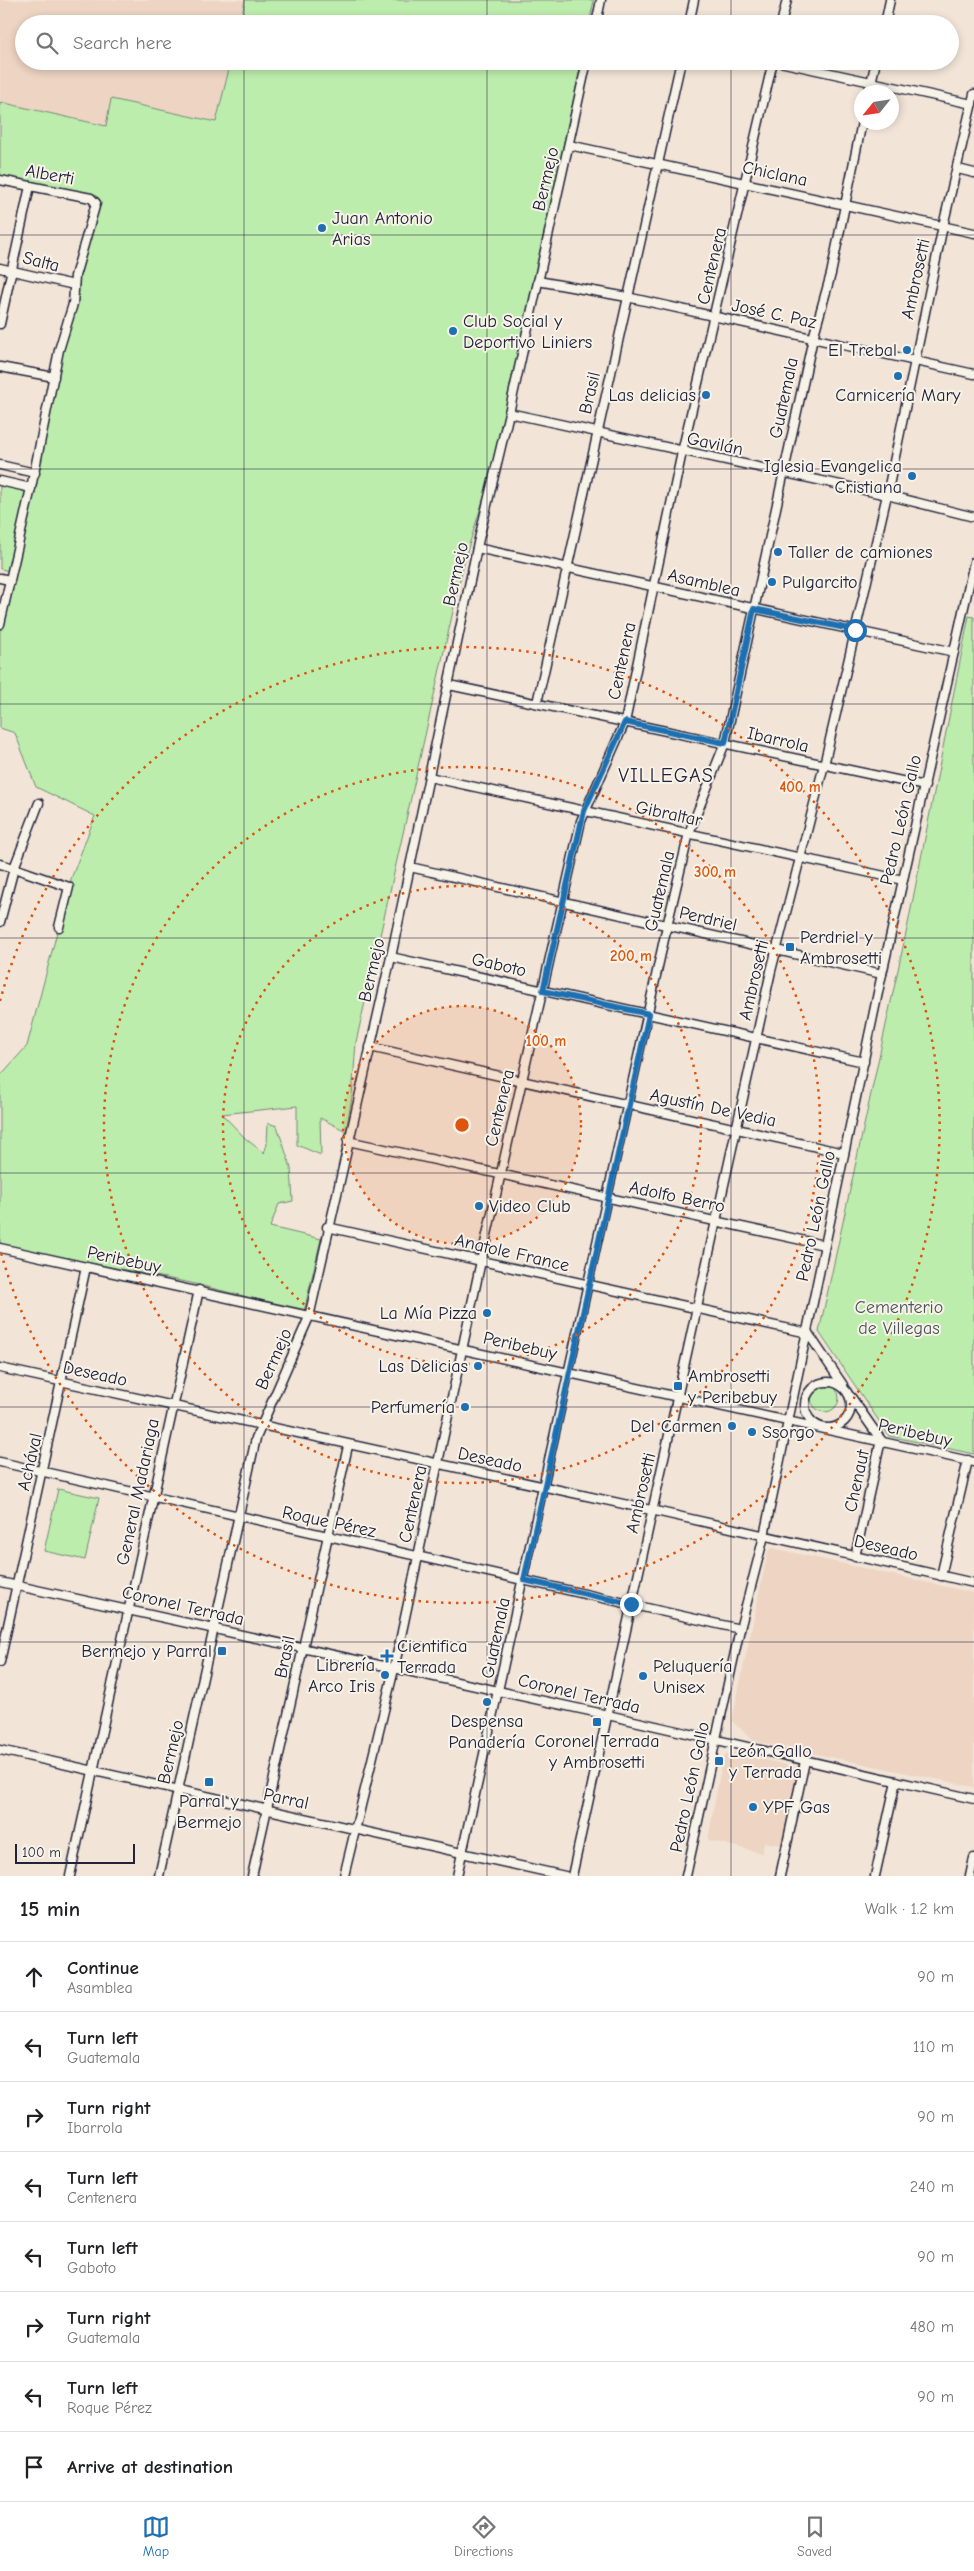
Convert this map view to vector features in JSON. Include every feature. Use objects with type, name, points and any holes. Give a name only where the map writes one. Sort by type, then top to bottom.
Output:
[{"type":"street","points":[[598,15],[601,0]]},
{"type":"street","points":[[691,15],[694,0]]},
{"type":"street","points":[[783,15],[787,0]]},
{"type":"street","points":[[887,15],[890,0]]},
{"type":"street","name":"Bermejo","points":[[159,1876],[260,1426],[308,1317],[327,1227],[391,956],[477,548],[509,413],[584,70]]},
{"type":"street","name":"Brasil","points":[[537,703],[678,70]]},
{"type":"street","name":"Centenera","points":[[344,1876],[394,1669],[481,1261],[584,811],[625,722],[682,452],[772,70]]},
{"type":"street","points":[[816,70],[972,104]]},
{"type":"street","points":[[871,85],[874,70]]},
{"type":"street","name":"Ambrosetti","points":[[572,1876],[651,1510],[679,1397],[756,1037],[824,765],[887,495],[943,226],[972,117],[974,94]]},
{"type":"street","name":"Guatemala","points":[[458,1876],[609,1198],[667,926],[689,834],[725,743],[812,338],[831,274],[860,130]]},
{"type":"street","name":"Chiclana","points":[[569,145],[974,233]]},
{"type":"street","points":[[958,169],[974,173]]},
{"type":"street","name":"Alberti","points":[[0,180],[95,200],[96,207],[74,285]]},
{"type":"street","points":[[0,324],[30,186]]},
{"type":"street","name":"Salta","points":[[0,268],[74,285]]},
{"type":"street","name":"José C. Paz","points":[[538,281],[626,297],[914,359],[974,374]]},
{"type":"street","points":[[0,624],[31,488],[60,343],[73,304],[74,285]]},
{"type":"street","points":[[0,367],[54,377]]},
{"type":"street","name":"Gavilán","points":[[509,413],[887,495],[974,517]]},
{"type":"street","points":[[0,465],[34,473]]},
{"type":"street","points":[[0,481],[31,488]]},
{"type":"street","name":"Asamblea","points":[[477,548],[954,652]]},
{"type":"street","name":"Pedro León Gallo","points":[[686,1876],[740,1629],[764,1536],[882,974],[974,562]]},
{"type":"street","points":[[0,578],[10,580]]},
{"type":"street","name":"Ibarrola","points":[[449,685],[925,786]]},
{"type":"street","name":"Gibraltar","points":[[429,777],[903,880]]},
{"type":"street","points":[[0,922],[14,868],[39,803]]},
{"type":"street","points":[[0,864],[69,887],[59,927]]},
{"type":"street","name":"Perdriel","points":[[410,866],[882,974]]},
{"type":"street","name":"Gaboto","points":[[391,956],[864,1062]]},
{"type":"street","name":"Agustín De Vedia","points":[[370,1047],[844,1153]]},
{"type":"street","name":"Adolfo Berro","points":[[348,1141],[824,1245]]},
{"type":"street","name":"Anatole France","points":[[327,1227],[589,1286],[808,1332]]},
{"type":"street","name":"Peribebuy","points":[[0,1248],[199,1290],[308,1317],[971,1461]]},
{"type":"street","name":"Achával","points":[[0,1662],[63,1382],[86,1267]]},
{"type":"street","name":"General Madariaga","points":[[70,1876],[199,1290]]},
{"type":"street","points":[[808,1332],[881,1440]]},
{"type":"street","name":"Deseado","points":[[0,1368],[348,1446],[651,1510],[974,1583]]},
{"type":"street","points":[[828,1381],[843,1386],[848,1392],[852,1406],[846,1420],[834,1427],[819,1427],[808,1417],[805,1409],[808,1394],[812,1387],[828,1381]]},
{"type":"street","name":"Chenaut","points":[[855,1557],[881,1440]]},
{"type":"street","name":"Brasil","points":[[252,1876],[348,1446]]},
{"type":"street","points":[[941,1576],[971,1461]]},
{"type":"street","name":"Roque Pérez","points":[[0,1462],[239,1518],[740,1629]]},
{"type":"street","name":"Coronel Terrada","points":[[0,1582],[608,1715],[974,1799]]},
{"type":"street","name":"Parral","points":[[0,1750],[565,1876]]},
{"type":"street","points":[[780,1876],[805,1761]]},
{"type":"street","points":[[875,1876],[896,1781]]},
{"type":"street","points":[[970,1876],[974,1858]]},
{"type":"shaded area","points":[[0,0],[245,0],[242,15],[15,15],[15,70],[229,70],[217,122],[112,99],[106,126],[0,102]]},
{"type":"shaded area","points":[[772,1548],[974,1593],[974,1787],[754,1741],[732,1721],[768,1551]]},
{"type":"shaded area","name":"YPF Gas","points":[[731,1752],[795,1767],[799,1773],[782,1845],[764,1842],[762,1853],[708,1840],[723,1756]]},
{"type":"green space","points":[[245,0],[594,0],[591,15],[242,15]]},
{"type":"green space","points":[[229,70],[580,70],[489,481],[465,558],[356,1042],[352,1097],[346,1131],[320,1118],[321,1155],[297,1145],[297,1106],[222,1114],[246,1139],[264,1153],[267,1144],[268,1123],[277,1126],[291,1168],[293,1201],[279,1204],[270,1227],[321,1239],[304,1311],[191,1283],[0,1245],[0,1076],[27,1046],[71,879],[95,816],[36,787],[15,733],[0,728],[0,624],[96,195],[0,178],[0,102],[106,126],[111,99],[216,122]]},
{"type":"green space","points":[[0,484],[27,490],[10,571],[0,569]]},
{"type":"green space","name":"Cementerio de Villegas","points":[[969,616],[974,617],[974,1454],[889,1436],[819,1332],[908,924]]},
{"type":"green space","points":[[825,1384],[835,1388],[839,1398],[835,1408],[825,1412],[815,1408],[811,1398],[815,1388]]},
{"type":"green space","points":[[58,1489],[99,1498],[85,1560],[44,1551]]},
{"type":"place","name":"Juan Antonio Arias","points":[[322,228]]},
{"type":"place","name":"Club Social y Deportivo Liniers","points":[[453,331]]},
{"type":"place","name":"El Trebal","points":[[907,350]]},
{"type":"place","name":"Carnicería Mary","points":[[898,376]]},
{"type":"place","name":"Las delicias","points":[[706,395]]},
{"type":"place","name":"Iglesia Evangelica Cristiana","points":[[912,476]]},
{"type":"place","name":"Taller de camiones","points":[[778,552]]},
{"type":"place","name":"Pulgarcito","points":[[772,582]]},
{"type":"place","name":"Perdriel y Ambrosetti","points":[[790,947]]},
{"type":"place","name":"Video Club","points":[[479,1206]]},
{"type":"place","name":"La Mía Pizza","points":[[487,1313]]},
{"type":"place","name":"Las Delicias","points":[[478,1366]]},
{"type":"place","name":"Ambrosetti y Peribebuy","points":[[678,1386]]},
{"type":"place","name":"Perfumería","points":[[465,1407]]},
{"type":"place","name":"Del Carmen","points":[[732,1426]]},
{"type":"place","name":"Ssorgo","points":[[752,1432]]},
{"type":"place","name":"Bermejo y Parral","points":[[222,1651]]},
{"type":"place","name":"Cientifica Terrada","points":[[387,1656]]},
{"type":"place","name":"Librería Arco Iris","points":[[385,1675]]},
{"type":"place","name":"Peluquería Unisex","points":[[643,1676]]},
{"type":"place","name":"Despensa Panadería","points":[[487,1702]]},
{"type":"place","name":"Coronel Terrada y Ambrosetti","points":[[597,1722]]},
{"type":"place","name":"León Gallo y Terrada","points":[[719,1761]]},
{"type":"place","name":"Parral y Bermejo","points":[[209,1782]]},
{"type":"place","name":"YPF Gas","points":[[753,1807]]},
{"type":"district","name":"VILLEGAS","points":[[666,775]]},
{"type":"route","points":[[631,1604],[524,1580],[649,1014],[543,991],[581,821],[588,801],[625,722],[725,743],[754,609],[855,630]]}]
